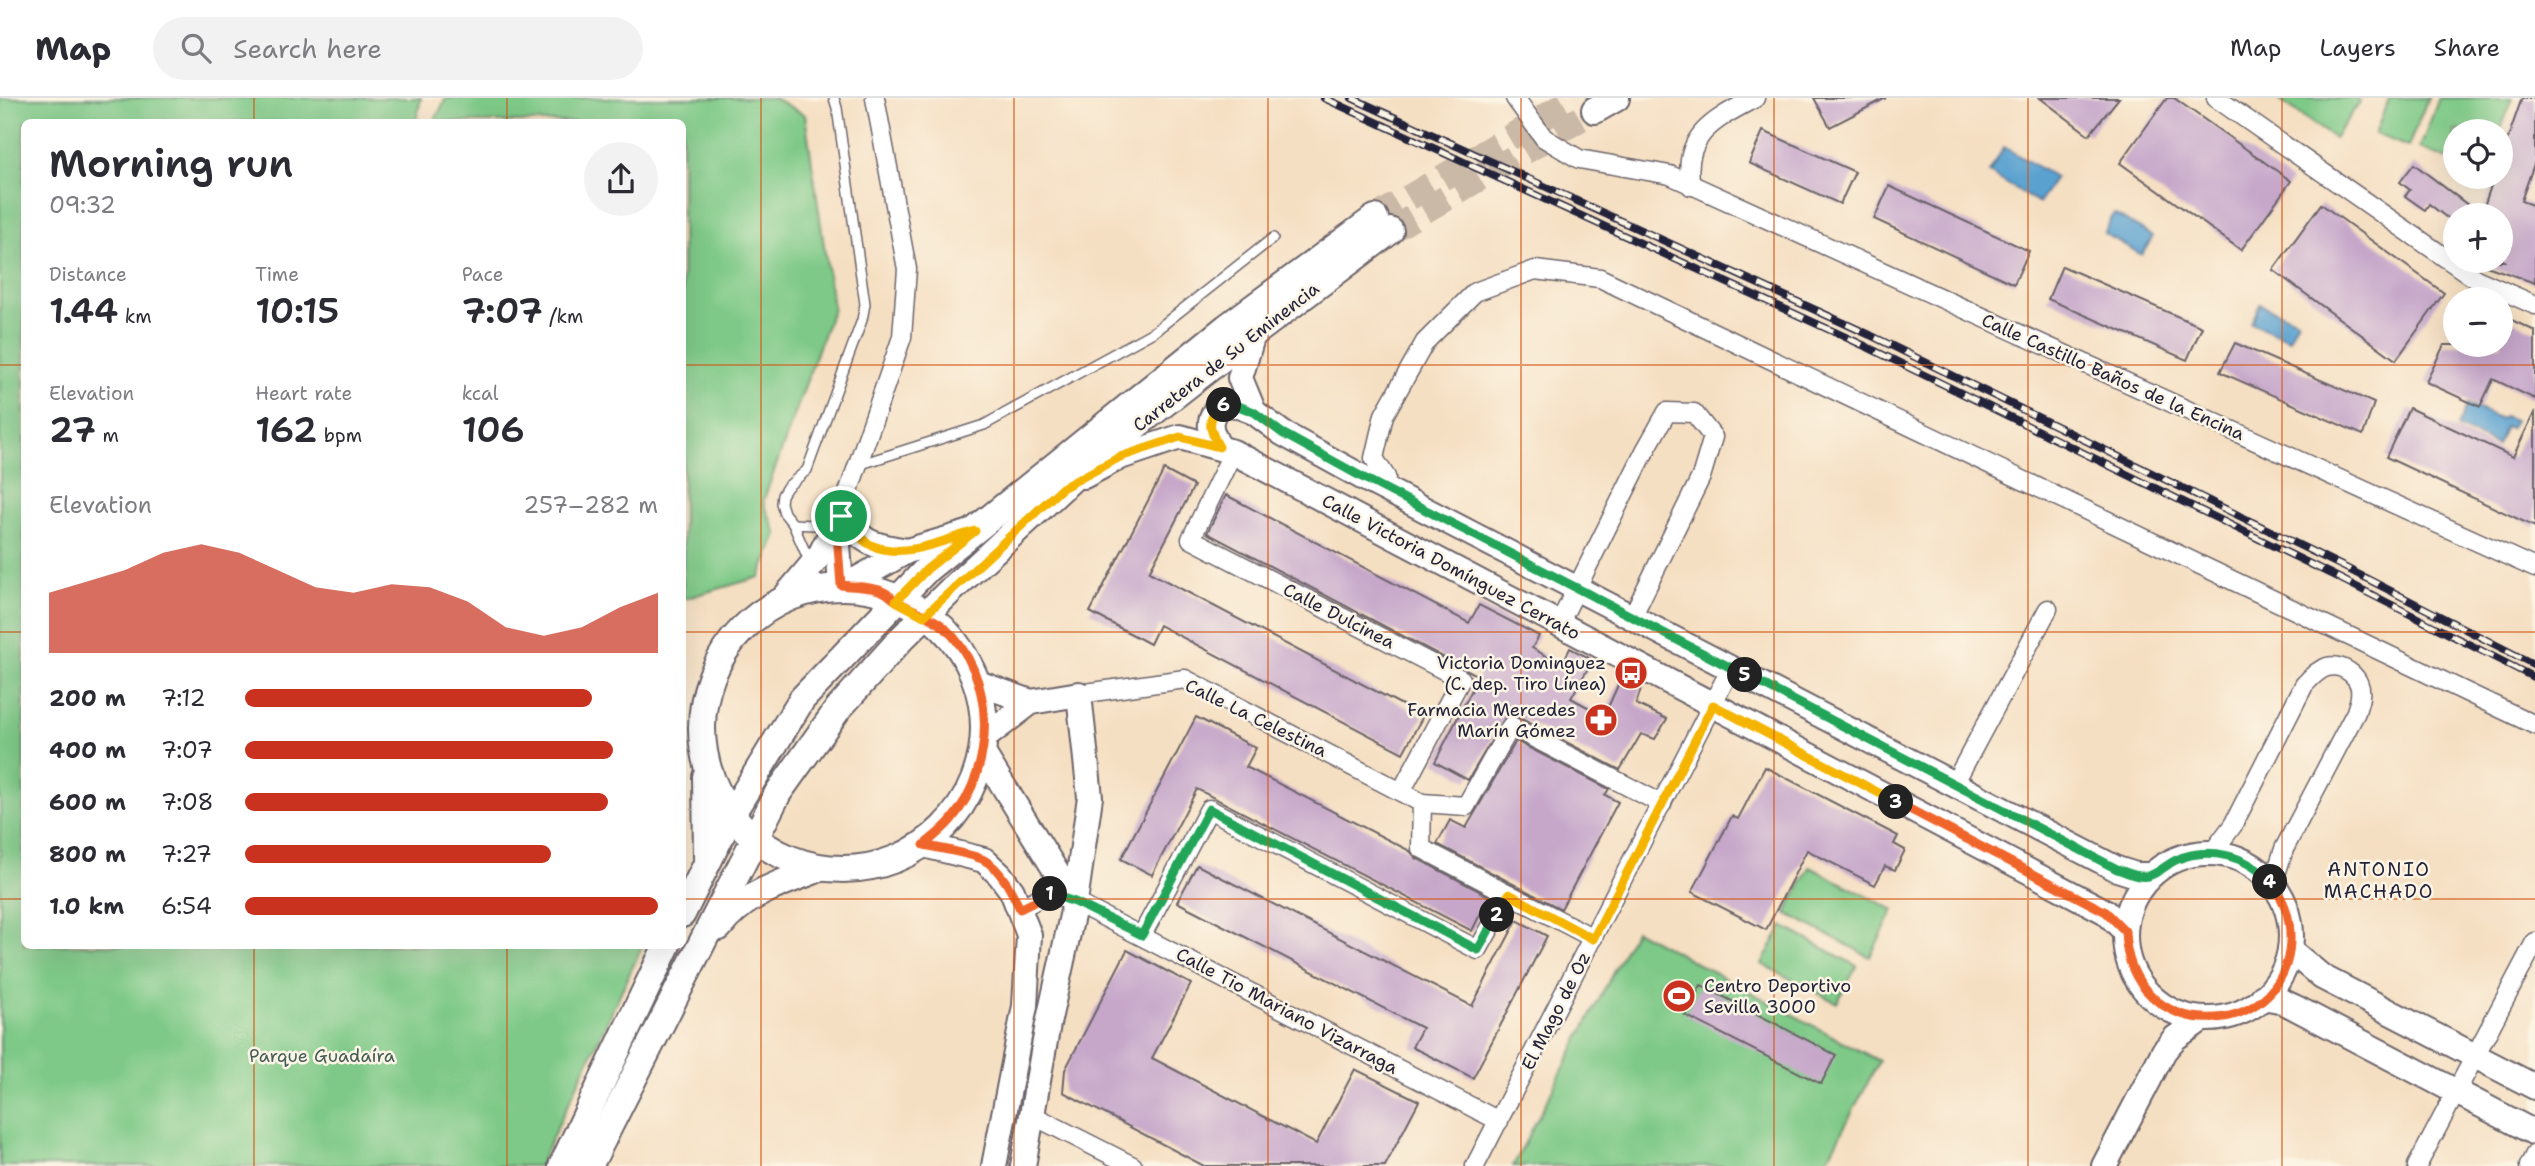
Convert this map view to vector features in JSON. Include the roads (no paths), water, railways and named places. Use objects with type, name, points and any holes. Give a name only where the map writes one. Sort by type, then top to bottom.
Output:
[{"type":"main road","name":"Carretera de Su Eminencia","points":[[589,1166],[778,793],[838,709],[924,616],[1093,459],[1253,334],[1383,225],[1227,327],[927,569],[802,699],[731,815],[686,906]]},
{"type":"main road","points":[[706,765],[721,801],[731,815],[780,856],[820,868],[856,869],[892,861],[924,845],[952,820],[972,788],[984,745],[985,718],[978,683],[964,653],[943,626],[883,591],[844,585],[815,589],[784,598],[751,620],[724,650],[707,686],[701,725],[706,765],[707,863]]},
{"type":"main road","points":[[696,955],[731,912],[753,894],[820,868]]},
{"type":"main road","points":[[562,1166],[665,949]]},
{"type":"street","points":[[875,98],[907,269],[902,337],[841,516],[838,546],[844,585],[907,551],[975,531]]},
{"type":"street","name":"Calle Castillo Baños de la Encina","points":[[1515,98],[1544,138],[1579,159],[1670,175],[2535,568]]},
{"type":"street","points":[[1691,186],[1687,167],[1697,137],[1722,116],[1755,98]]},
{"type":"street","points":[[2216,98],[2476,279],[2535,305]]},
{"type":"street","points":[[1386,477],[1374,458],[1384,415],[1425,342],[1475,292],[1535,270],[1600,278],[2535,725]]},
{"type":"street","points":[[1253,334],[1240,379],[1254,412]]},
{"type":"street","points":[[1226,449],[1209,427],[1212,414],[1219,406],[1233,404],[1254,412],[1282,433],[1362,477],[2117,869],[2136,875],[2151,875]]},
{"type":"street","points":[[1559,624],[1667,412],[1694,413],[1713,438],[1701,477],[1632,617]]},
{"type":"street","name":"Calle Victoria Domínguez Cerrato","points":[[1062,488],[1120,457],[1180,437],[1226,449],[2106,912],[2125,931]]},
{"type":"street","name":"Calle Dulcinea","points":[[1226,449],[1191,539],[1461,679],[1401,792]]},
{"type":"street","points":[[841,516],[873,546],[907,551]]},
{"type":"street","points":[[784,598],[820,555],[841,516]]},
{"type":"street","points":[[1954,784],[2048,609]]},
{"type":"street","points":[[2212,853],[2233,825],[2304,685],[2315,673],[2328,667],[2341,667],[2359,682],[2361,694],[2356,712],[2284,849],[2276,873],[2278,891]]},
{"type":"street","name":"El Mago de Oz","points":[[1475,1166],[1731,668]]},
{"type":"street","name":"Calle La Celestina","points":[[1079,694],[1185,679],[1422,803]]},
{"type":"street","points":[[978,683],[1031,702],[1079,694],[1090,797],[1075,902],[1048,1024],[1023,1166]]},
{"type":"street","points":[[1031,702],[984,745],[1075,902]]},
{"type":"street","points":[[1593,939],[1421,848],[1422,803],[1466,806],[1511,726],[1662,804]]},
{"type":"street","points":[[1142,935],[1209,809],[1478,950],[1509,894]]},
{"type":"street","points":[[924,845],[984,860],[1012,891],[1029,935],[1025,1006],[994,1166]]},
{"type":"street","points":[[2154,999],[2176,1013],[2202,1019],[2224,1017],[2245,1010],[2263,997],[2281,976],[2290,950],[2291,930],[2287,910],[2278,891],[2265,876],[2250,864],[2231,856],[2212,853],[2179,858],[2164,865],[2151,875],[2136,895],[2127,918],[2126,950],[2131,968],[2163,1015],[2164,1051]]},
{"type":"street","name":"Calle Tio Mariano Vizarraga","points":[[1020,909],[1048,893],[1075,902],[1499,1121]]},
{"type":"street","points":[[2417,1166],[2535,942]]},
{"type":"street","points":[[2290,950],[2322,977],[2535,1087]]},
{"type":"street","points":[[2263,997],[2294,1006],[2535,1133]]},
{"type":"street","points":[[2104,1166],[2164,1051],[2175,1038],[2202,1019]]},
{"type":"street","points":[[1032,1115],[1133,1166]]},
{"type":"street","points":[[2529,1166],[2535,1154]]},
{"type":"lane","points":[[811,566],[793,524],[784,513],[782,495],[787,487],[807,470],[864,313],[834,98]]},
{"type":"lane","points":[[856,466],[997,419],[1156,331],[1273,238]]},
{"type":"lane","points":[[793,524],[827,523],[841,516]]},
{"type":"water","points":[[2004,147],[2055,177],[2039,203],[1989,173]]},
{"type":"water","points":[[2114,214],[2153,236],[2142,255],[2104,233]]},
{"type":"water","points":[[2260,304],[2298,320],[2289,339],[2251,323]]},
{"type":"water","points":[[2467,404],[2501,419],[2503,416],[2514,420],[2510,428],[2505,426],[2497,445],[2457,427]]},
{"type":"tunnel","points":[[1375,218],[1576,98]]},
{"type":"tunnel","points":[[1390,231],[1595,110]]},
{"type":"railway","points":[[1324,98],[1865,346],[2343,580],[2535,678]]},
{"type":"railway","points":[[1352,98],[1870,335],[2348,569],[2535,665]]},
{"type":"place","name":"Victoria Dominguez (C. dep. Tiro Línea)","points":[[1631,673]]},
{"type":"place","name":"Farmacia Mercedes Marín Gómez","points":[[1601,720]]},
{"type":"place","name":"Centro Deportivo Sevilla 3000","points":[[1679,996]]},
{"type":"district","name":"ANTONIO MACHADO","points":[[2379,880]]},
{"type":"park label","name":"Parque Guadaíra","points":[[322,1056]]}]
